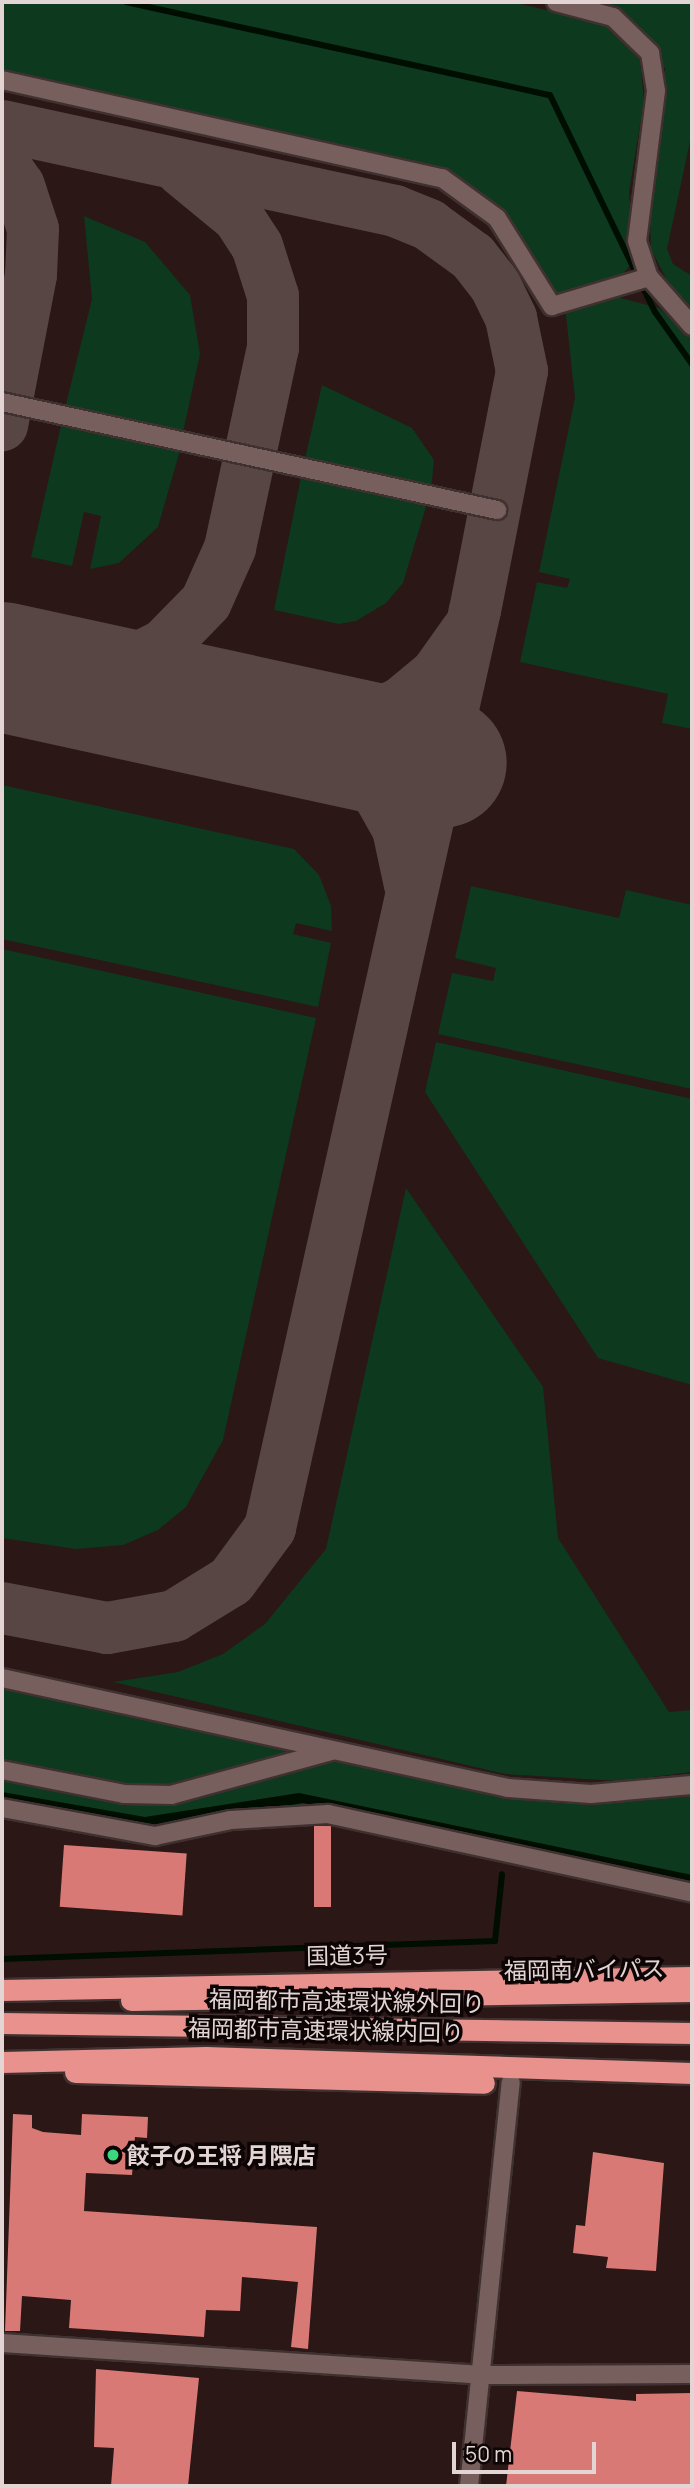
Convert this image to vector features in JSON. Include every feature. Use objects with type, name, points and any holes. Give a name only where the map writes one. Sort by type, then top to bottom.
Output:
[{"type":"highway","name":"国道3号","points":[[2,1990],[692,1977]]},
{"type":"highway","name":"福岡南バイパス","points":[[2,1998],[476,1997],[692,1991]]},
{"type":"highway","name":"福岡都市高速環状線外回り","points":[[2,2023],[692,2033]]},
{"type":"highway","name":"福岡都市高速環状線内回り","points":[[2,2054],[692,2061]]},
{"type":"highway","points":[[2,2062],[206,2057],[471,2069],[692,2073]]},
{"type":"highway","points":[[2,2070],[511,2082],[692,2082]]},
{"type":"street","points":[[556,2],[613,17],[650,53],[656,91],[637,241],[649,277],[692,326]]},
{"type":"street","points":[[2,80],[442,178],[497,218],[552,306],[649,277]]},
{"type":"street","points":[[2,402],[497,510]]},
{"type":"street","points":[[2,1678],[508,1788],[590,1794],[692,1785]]},
{"type":"street","points":[[2,1770],[124,1794],[171,1795],[332,1751]]},
{"type":"street","points":[[2,1808],[155,1836],[231,1820],[328,1814],[692,1893]]},
{"type":"street","points":[[469,2486],[511,2082]]},
{"type":"street","points":[[2,2343],[482,2375],[692,2374]]},
{"type":"green space","points":[[2,2],[512,2],[606,24],[640,60],[644,101],[629,192],[636,258],[616,282],[556,296],[521,240],[428,168],[2,72]]},
{"type":"green space","points":[[597,2],[692,2],[692,132],[667,249],[673,264],[692,276],[692,312],[673,292],[651,249],[649,194],[665,69],[640,26]]},
{"type":"green space","points":[[84,216],[145,242],[190,295],[200,354],[182,437],[64,412],[92,299]]},
{"type":"green space","points":[[617,297],[659,308],[692,338],[692,729],[662,723],[668,694],[520,662],[537,582],[567,588],[570,579],[539,572],[575,398],[565,306]]},
{"type":"green space","points":[[322,385],[412,428],[434,460],[431,490],[304,463]]},
{"type":"green space","points":[[62,421],[181,447],[158,527],[119,563],[90,569],[101,516],[84,512],[72,566],[31,557]]},
{"type":"green space","points":[[302,472],[428,500],[403,583],[386,603],[356,621],[339,624],[274,610]]},
{"type":"green space","points":[[2,785],[294,849],[319,875],[331,906],[332,931],[296,923],[293,934],[331,943],[318,1007],[2,939]]},
{"type":"green space","points":[[471,886],[619,918],[626,890],[692,905],[692,1089],[438,1034],[452,973],[493,981],[496,968],[455,958]]},
{"type":"green space","points":[[2,949],[316,1018],[223,1440],[186,1507],[158,1530],[123,1545],[76,1549],[2,1538]]},
{"type":"green space","points":[[436,1042],[692,1099],[692,1385],[598,1358],[425,1092]]},
{"type":"green space","points":[[406,1188],[543,1387],[558,1538],[669,1712],[692,1710],[692,1772],[619,1781],[505,1774],[113,1682],[178,1672],[223,1654],[265,1624],[326,1549]]},
{"type":"green space","points":[[2,1687],[505,1797],[592,1802],[692,1794],[692,1884],[364,1812],[303,1806],[155,1827],[2,1797]]},
{"type":"shaded area","points":[[2,1792],[145,1817],[299,1793],[692,1875],[692,1884],[303,1803],[155,1827],[75,1815],[2,1797]]},
{"type":"building","points":[[314,1826],[331,1826],[331,1907],[314,1907]]},
{"type":"building","points":[[64,1845],[187,1854],[182,1915],[60,1907]]},
{"type":"building","points":[[13,2114],[32,2115],[32,2128],[43,2132],[81,2135],[82,2114],[148,2117],[147,2138],[135,2137],[132,2175],[86,2173],[84,2211],[317,2227],[308,2349],[291,2347],[298,2282],[242,2277],[240,2311],[206,2310],[204,2337],[69,2328],[71,2300],[22,2296],[20,2331],[5,2331]]},
{"type":"building","points":[[593,2152],[664,2163],[656,2271],[606,2268],[608,2257],[573,2253],[576,2225],[585,2226]]},
{"type":"building","points":[[96,2369],[199,2378],[188,2486],[111,2486],[114,2448],[94,2447]]},
{"type":"building","points":[[517,2391],[636,2401],[636,2394],[692,2393],[692,2486],[506,2486]]},
{"type":"waterway","points":[[126,2],[550,95],[655,312],[692,364]]},
{"type":"waterway","points":[[2,1959],[495,1941],[502,1874]]},
{"type":"taxiway","points":[[2,126],[395,211],[429,225],[473,257],[495,285],[511,318],[522,371],[475,610],[270,1528],[231,1581],[174,1616],[107,1628],[2,1608]]},
{"type":"taxiway","points":[[2,162],[19,186],[33,229],[31,275],[2,425]]},
{"type":"taxiway","points":[[32,674],[111,671],[164,645],[206,602],[230,548],[273,348],[273,296],[257,246],[238,217],[181,170]]},
{"type":"taxiway","points":[[301,732],[360,722],[401,703],[436,674],[466,632]]},
{"type":"taxiway","points":[[301,732],[342,755],[375,788],[398,829],[410,885]]},
{"type":"runway","points":[[2,667],[442,763]]},
{"type":"place","name":"餃子の王将 月隈店","points":[[113,2155]]}]
